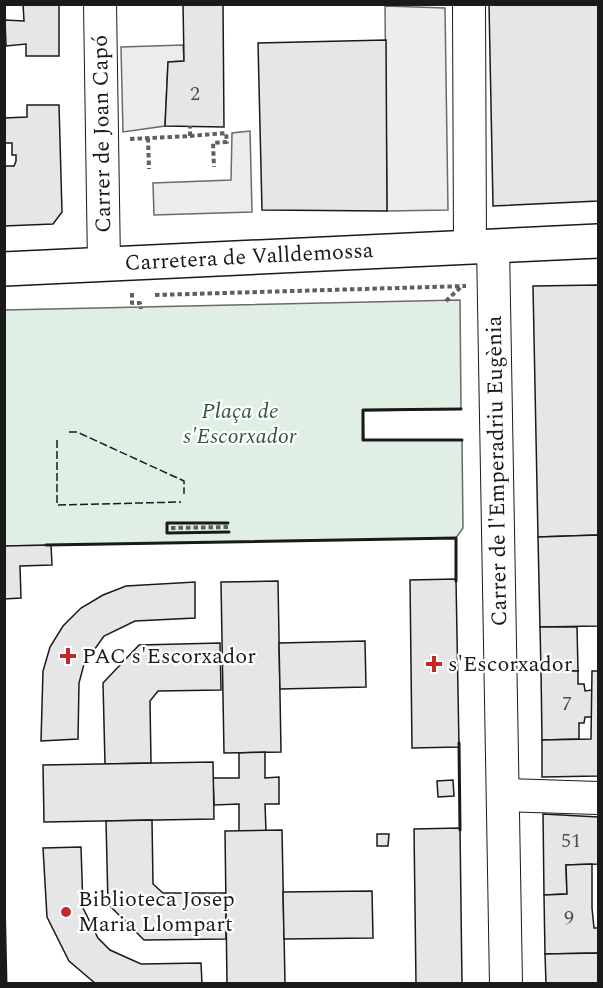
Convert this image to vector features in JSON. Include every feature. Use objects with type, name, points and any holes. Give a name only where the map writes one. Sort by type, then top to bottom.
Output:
[{"type":"main road","name":"Carretera de Valldemossa","points":[[4,269],[598,241]]},
{"type":"street","name":"Carrer de Joan Capó","points":[[100,4],[104,264]]},
{"type":"street","name":"Carrer de l'Emperadriu Eugènia","points":[[469,4],[482,247],[504,795],[506,984]]},
{"type":"street","points":[[504,795],[598,798]]},
{"type":"path","points":[[190,126],[190,136]]},
{"type":"path","points":[[163,137],[226,133],[227,142],[213,143],[214,166]]},
{"type":"path","points":[[148,138],[148,169]]},
{"type":"path","points":[[120,296],[472,286]]},
{"type":"path","points":[[171,528],[228,527]]},
{"type":"green space","name":"Plaça de s'Escorxador","points":[[460,300],[461,409],[363,411],[364,440],[462,440],[463,528],[456,538],[5,546],[5,310]]},
{"type":"shaded area","points":[[385,6],[445,8],[448,210],[387,211]]},
{"type":"shaded area","points":[[183,45],[184,61],[168,62],[165,126],[123,132],[121,47]]},
{"type":"shaded area","points":[[250,131],[252,212],[154,215],[153,183],[231,180],[232,133]]},
{"type":"building","points":[[23,4],[59,4],[59,56],[26,56],[26,44],[6,46],[5,20],[24,21]]},
{"type":"building","points":[[183,4],[223,4],[224,127],[165,126],[168,62],[184,61]]},
{"type":"building","points":[[489,4],[598,4],[598,201],[493,206]]},
{"type":"building","points":[[386,40],[387,211],[262,210],[258,43]]},
{"type":"building","points":[[27,105],[59,105],[62,212],[53,224],[4,226],[4,164],[14,166],[16,155],[12,155],[12,143],[4,143],[4,118],[27,117]]},
{"type":"building","points":[[598,285],[598,535],[538,537],[533,286]]},
{"type":"building","points":[[598,535],[598,626],[540,627],[538,537]]},
{"type":"building","points":[[51,545],[52,565],[20,566],[21,598],[4,599],[4,546]]},
{"type":"building","name":"s'Escorxador","points":[[456,579],[459,747],[412,748],[410,580]]},
{"type":"building","points":[[278,581],[281,752],[224,753],[221,582]]},
{"type":"building","name":"PAC s'Escorxador","points":[[195,582],[195,618],[135,621],[104,636],[84,664],[79,683],[78,739],[41,741],[43,671],[50,647],[63,626],[81,608],[103,595],[126,586]]},
{"type":"building","points":[[540,627],[577,627],[578,671],[541,671]]},
{"type":"building","points":[[365,641],[366,687],[280,689],[279,643]]},
{"type":"building","points":[[220,643],[221,690],[158,691],[150,701],[151,763],[105,764],[103,683],[139,645]]},
{"type":"building","points":[[541,671],[578,671],[578,684],[584,684],[585,691],[592,690],[592,717],[585,717],[584,723],[579,723],[579,739],[542,740]]},
{"type":"building","points":[[592,671],[598,671],[598,776],[542,777],[542,740],[591,739]]},
{"type":"building","points":[[265,752],[265,778],[279,777],[279,804],[265,804],[266,831],[239,831],[239,804],[214,805],[213,778],[239,778],[239,753]]},
{"type":"building","points":[[213,762],[214,819],[44,822],[43,765]]},
{"type":"building","points":[[453,780],[454,796],[438,797],[437,781]]},
{"type":"building","points":[[543,814],[598,817],[598,864],[566,865],[567,894],[544,895]]},
{"type":"building","points":[[152,820],[153,884],[163,893],[226,893],[226,939],[144,940],[108,904],[106,821]]},
{"type":"building","points":[[460,828],[462,984],[416,984],[414,829]]},
{"type":"building","points":[[282,830],[285,984],[227,984],[225,831]]},
{"type":"building","points":[[377,834],[389,834],[388,846],[377,846]]},
{"type":"building","name":"Biblioteca Josep Maria Llompart","points":[[81,847],[83,908],[98,938],[110,950],[141,964],[201,963],[202,984],[96,984],[69,961],[47,917],[43,848]]},
{"type":"building","points":[[592,864],[592,908],[594,928],[598,928],[598,953],[545,954],[544,895],[567,894],[566,865]]},
{"type":"building","points":[[372,891],[373,938],[284,939],[283,892]]},
{"type":"building","points":[[598,953],[598,984],[546,984],[545,954]]},
{"type":"fence","points":[[69,432],[77,432],[184,481],[184,494]]},
{"type":"fence","points":[[57,440],[57,505],[181,502]]},
{"type":"wall","points":[[461,409],[363,410],[363,440],[462,440]]},
{"type":"wall","points":[[228,523],[167,523],[167,533],[229,532]]},
{"type":"wall","points":[[46,545],[456,538],[456,581]]},
{"type":"wall","points":[[459,743],[460,830]]},
{"type":"wall","points":[[4,895],[6,984]]},
{"type":"place","name":"PAC s'Escorxador","points":[[68,656]]},
{"type":"place","name":"s'Escorxador","points":[[434,664]]},
{"type":"place","name":"Biblioteca Josep Maria Llompart","points":[[66,912]]}]
